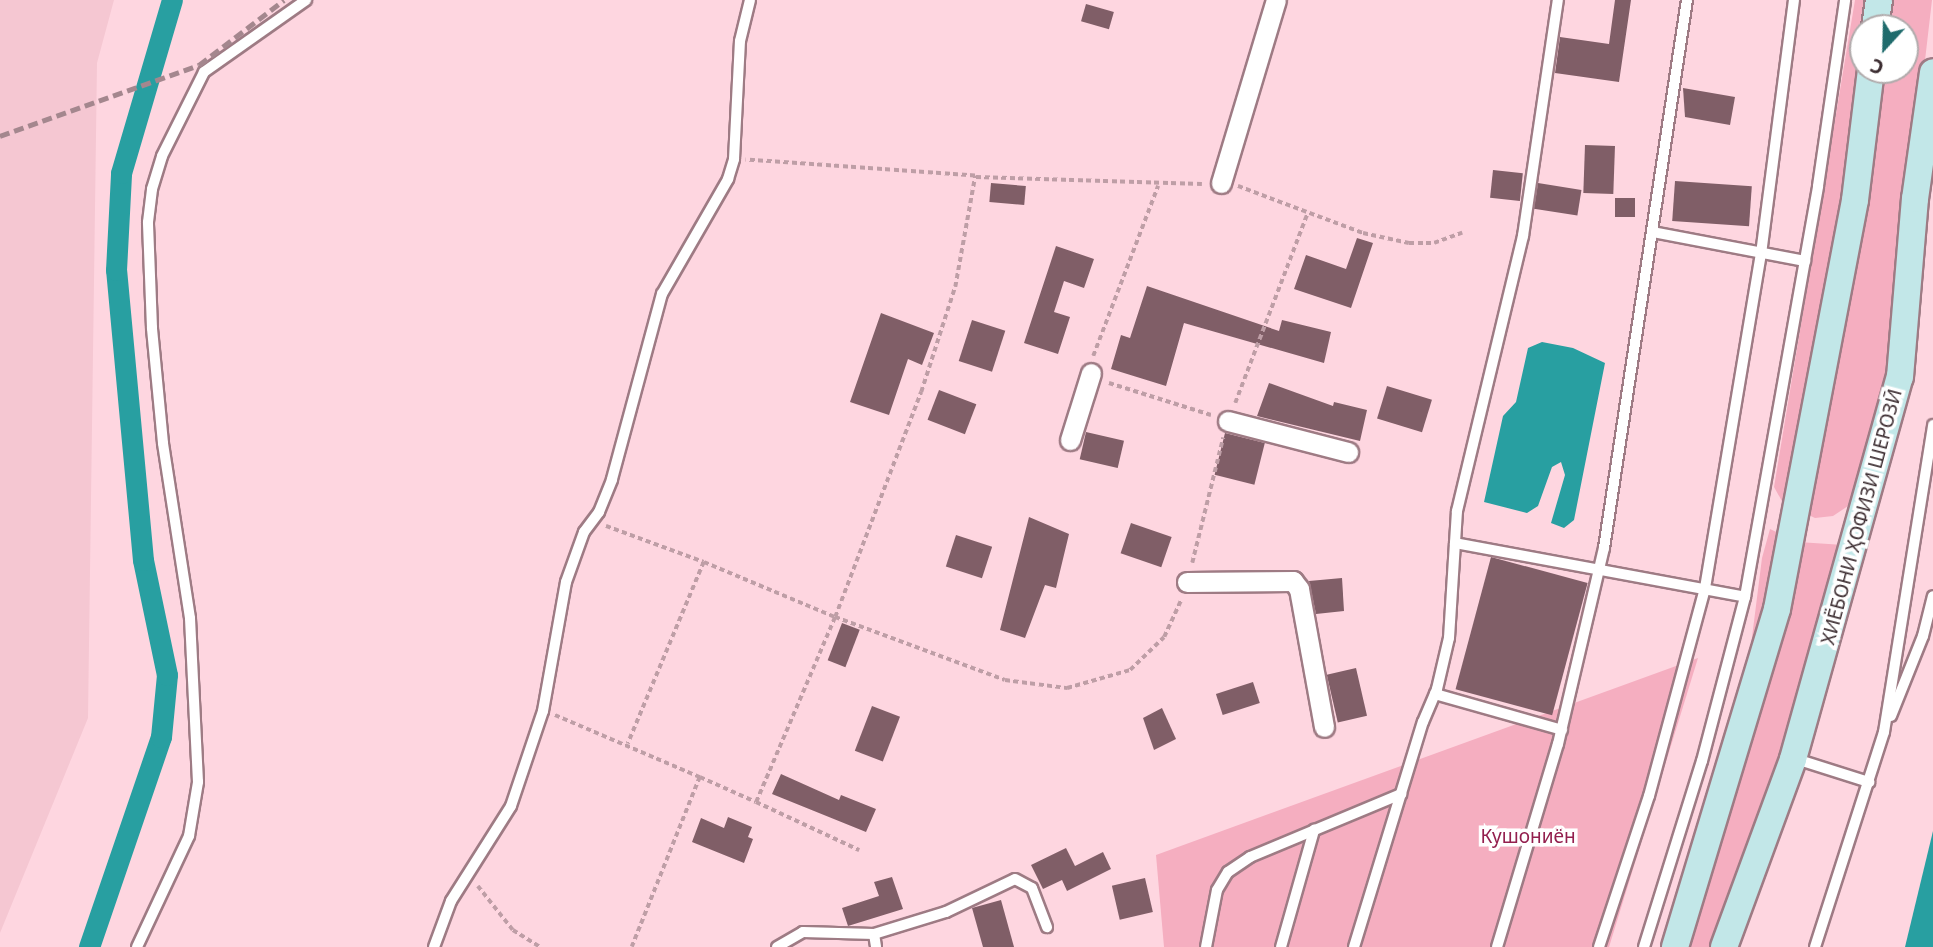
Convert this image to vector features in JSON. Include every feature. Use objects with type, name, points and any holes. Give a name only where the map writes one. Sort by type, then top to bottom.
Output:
[{"type":"main road","name":"ХИЁБОНИ ҲОФИЗИ ШЕРОЗӢ","points":[[1724,947],[1793,759],[1900,377],[1915,199],[1933,72]]},
{"type":"main road","points":[[1675,947],[1777,610],[1855,200],[1869,84]]},
{"type":"street","points":[[1221,183],[1276,0]]},
{"type":"street","points":[[1070,440],[1091,373]]},
{"type":"street","points":[[1228,421],[1348,452]]},
{"type":"street","points":[[1187,582],[1293,581],[1299,589],[1324,727]]},
{"type":"lane","points":[[137,947],[189,836],[198,782],[190,618],[163,443],[152,328],[148,222],[152,189],[162,156],[204,72],[306,0]]},
{"type":"lane","points":[[434,947],[451,901],[511,806],[543,711],[566,582],[612,479],[662,294],[694,232],[720,198],[734,159],[735,81],[750,0]]},
{"type":"lane","points":[[1354,947],[1401,794],[1436,694],[1449,638],[1457,511],[1523,236],[1558,0]]},
{"type":"lane","points":[[1497,947],[1562,730],[1600,567],[1687,0]]},
{"type":"lane","points":[[1599,947],[1649,796],[1705,588],[1761,254],[1794,0]]},
{"type":"lane","points":[[1644,947],[1702,761],[1745,597],[1805,261],[1844,0]]},
{"type":"lane","points":[[1653,232],[1805,261]]},
{"type":"lane","points":[[1884,732],[1933,425]]},
{"type":"lane","points":[[1455,543],[1600,567],[1745,597]]},
{"type":"lane","points":[[1815,947],[1884,732],[1923,636],[1933,596]]},
{"type":"lane","points":[[1436,694],[1562,730]]},
{"type":"lane","points":[[1793,759],[1869,782]]},
{"type":"lane","points":[[1206,947],[1217,890],[1228,872],[1250,857],[1401,794]]},
{"type":"lane","points":[[1281,947],[1314,830]]},
{"type":"lane","points":[[777,947],[803,932],[874,933],[946,912],[1015,878],[1032,887],[1047,927]]},
{"type":"lane","points":[[874,933],[876,947]]},
{"type":"path","points":[[734,159],[860,172],[975,177],[955,288],[921,391],[835,617],[756,802]]},
{"type":"path","points":[[1158,186],[1090,364],[1091,373],[1096,379],[1228,421]]},
{"type":"path","points":[[592,520],[704,562],[835,617],[1005,680],[1067,688],[1130,670],[1164,637],[1187,582],[1228,421],[1308,212]]},
{"type":"path","points":[[628,744],[704,562]]},
{"type":"path","points":[[543,711],[628,744],[859,850]]},
{"type":"path","points":[[632,947],[700,777]]},
{"type":"path","points":[[468,873],[513,930],[540,947]]},
{"type":"shaded area","points":[[0,0],[114,0],[97,63],[88,718],[0,933]]},
{"type":"green space","points":[[1855,0],[1932,0],[1889,371],[1858,491],[1848,506],[1833,516],[1815,518],[1783,503],[1774,487],[1849,36],[1849,84],[1919,84],[1919,14],[1853,14]]},
{"type":"green space","points":[[1770,529],[1798,542],[1844,545],[1809,689],[1716,947],[1685,947],[1738,748],[1762,558]]},
{"type":"green space","name":"Кушониён","points":[[1698,658],[1609,947],[1164,947],[1156,855]]},
{"type":"water","points":[[1542,342],[1573,348],[1605,363],[1574,520],[1564,528],[1551,523],[1565,475],[1561,462],[1552,467],[1538,506],[1527,513],[1484,502],[1503,416],[1516,402],[1528,348]]},
{"type":"water","points":[[1933,831],[1933,947],[1905,947]]},
{"type":"building","points":[[1615,0],[1631,0],[1619,82],[1555,73],[1560,37],[1609,44]]},
{"type":"building","points":[[1086,4],[1114,12],[1109,29],[1081,21]]},
{"type":"building","points":[[1683,88],[1735,97],[1730,125],[1685,117]]},
{"type":"building","points":[[1585,145],[1615,146],[1613,194],[1583,193]]},
{"type":"building","points":[[1493,170],[1523,173],[1520,201],[1490,198]]},
{"type":"building","points":[[1675,181],[1752,186],[1749,226],[1672,221]]},
{"type":"building","points":[[991,183],[1026,186],[1024,205],[989,202]]},
{"type":"building","points":[[1538,183],[1581,190],[1577,216],[1534,209]]},
{"type":"building","points":[[1615,198],[1635,198],[1635,217],[1615,217]]},
{"type":"building","points":[[1357,238],[1373,243],[1351,308],[1294,289],[1306,255],[1346,269]]},
{"type":"building","points":[[1056,246],[1094,259],[1084,288],[1064,281],[1054,312],[1070,317],[1058,354],[1024,343]]},
{"type":"building","points":[[1147,286],[1279,331],[1282,320],[1331,332],[1324,363],[1184,323],[1166,386],[1111,369],[1121,335],[1130,338]]},
{"type":"building","points":[[881,313],[934,333],[922,365],[908,359],[889,415],[850,402]]},
{"type":"building","points":[[972,320],[1005,331],[992,372],[959,361]]},
{"type":"building","points":[[1269,383],[1333,406],[1334,402],[1367,410],[1360,441],[1257,416]]},
{"type":"building","points":[[1387,386],[1432,400],[1422,432],[1377,419]]},
{"type":"building","points":[[939,390],[976,404],[965,434],[928,420]]},
{"type":"building","points":[[1086,432],[1124,441],[1118,468],[1080,459]]},
{"type":"building","points":[[1225,433],[1265,443],[1254,485],[1215,475]]},
{"type":"building","points":[[1029,517],[1069,534],[1056,588],[1045,585],[1025,638],[1000,630]]},
{"type":"building","points":[[1131,523],[1172,537],[1161,567],[1121,553]]},
{"type":"building","points":[[956,535],[992,547],[982,578],[946,566]]},
{"type":"building","points":[[1491,557],[1588,583],[1552,715],[1456,689]]},
{"type":"building","points":[[1342,578],[1344,611],[1316,614],[1309,581]]},
{"type":"building","points":[[842,623],[860,630],[845,667],[828,660]]},
{"type":"building","points":[[1356,668],[1367,716],[1338,722],[1327,675]]},
{"type":"building","points":[[1253,682],[1260,703],[1223,715],[1216,694]]},
{"type":"building","points":[[872,706],[900,717],[883,762],[855,751]]},
{"type":"building","points":[[1162,708],[1176,739],[1154,750],[1143,718]]},
{"type":"building","points":[[781,774],[839,800],[841,795],[876,809],[866,832],[772,794]]},
{"type":"building","points":[[728,817],[752,827],[748,837],[753,839],[744,863],[692,842],[701,818],[724,828]]},
{"type":"building","points":[[1066,848],[1075,866],[1103,852],[1111,869],[1067,891],[1062,880],[1043,889],[1031,865]]},
{"type":"building","points":[[892,877],[903,909],[848,926],[842,908],[879,896],[874,882]]},
{"type":"building","points":[[1145,878],[1153,912],[1120,920],[1112,886]]},
{"type":"building","points":[[1001,900],[1014,947],[983,947],[972,908]]},
{"type":"waterway","points":[[89,947],[161,737],[167,675],[143,560],[116,270],[121,173],[172,0]]},
{"type":"railway","points":[[0,136],[199,65],[284,0]]}]
